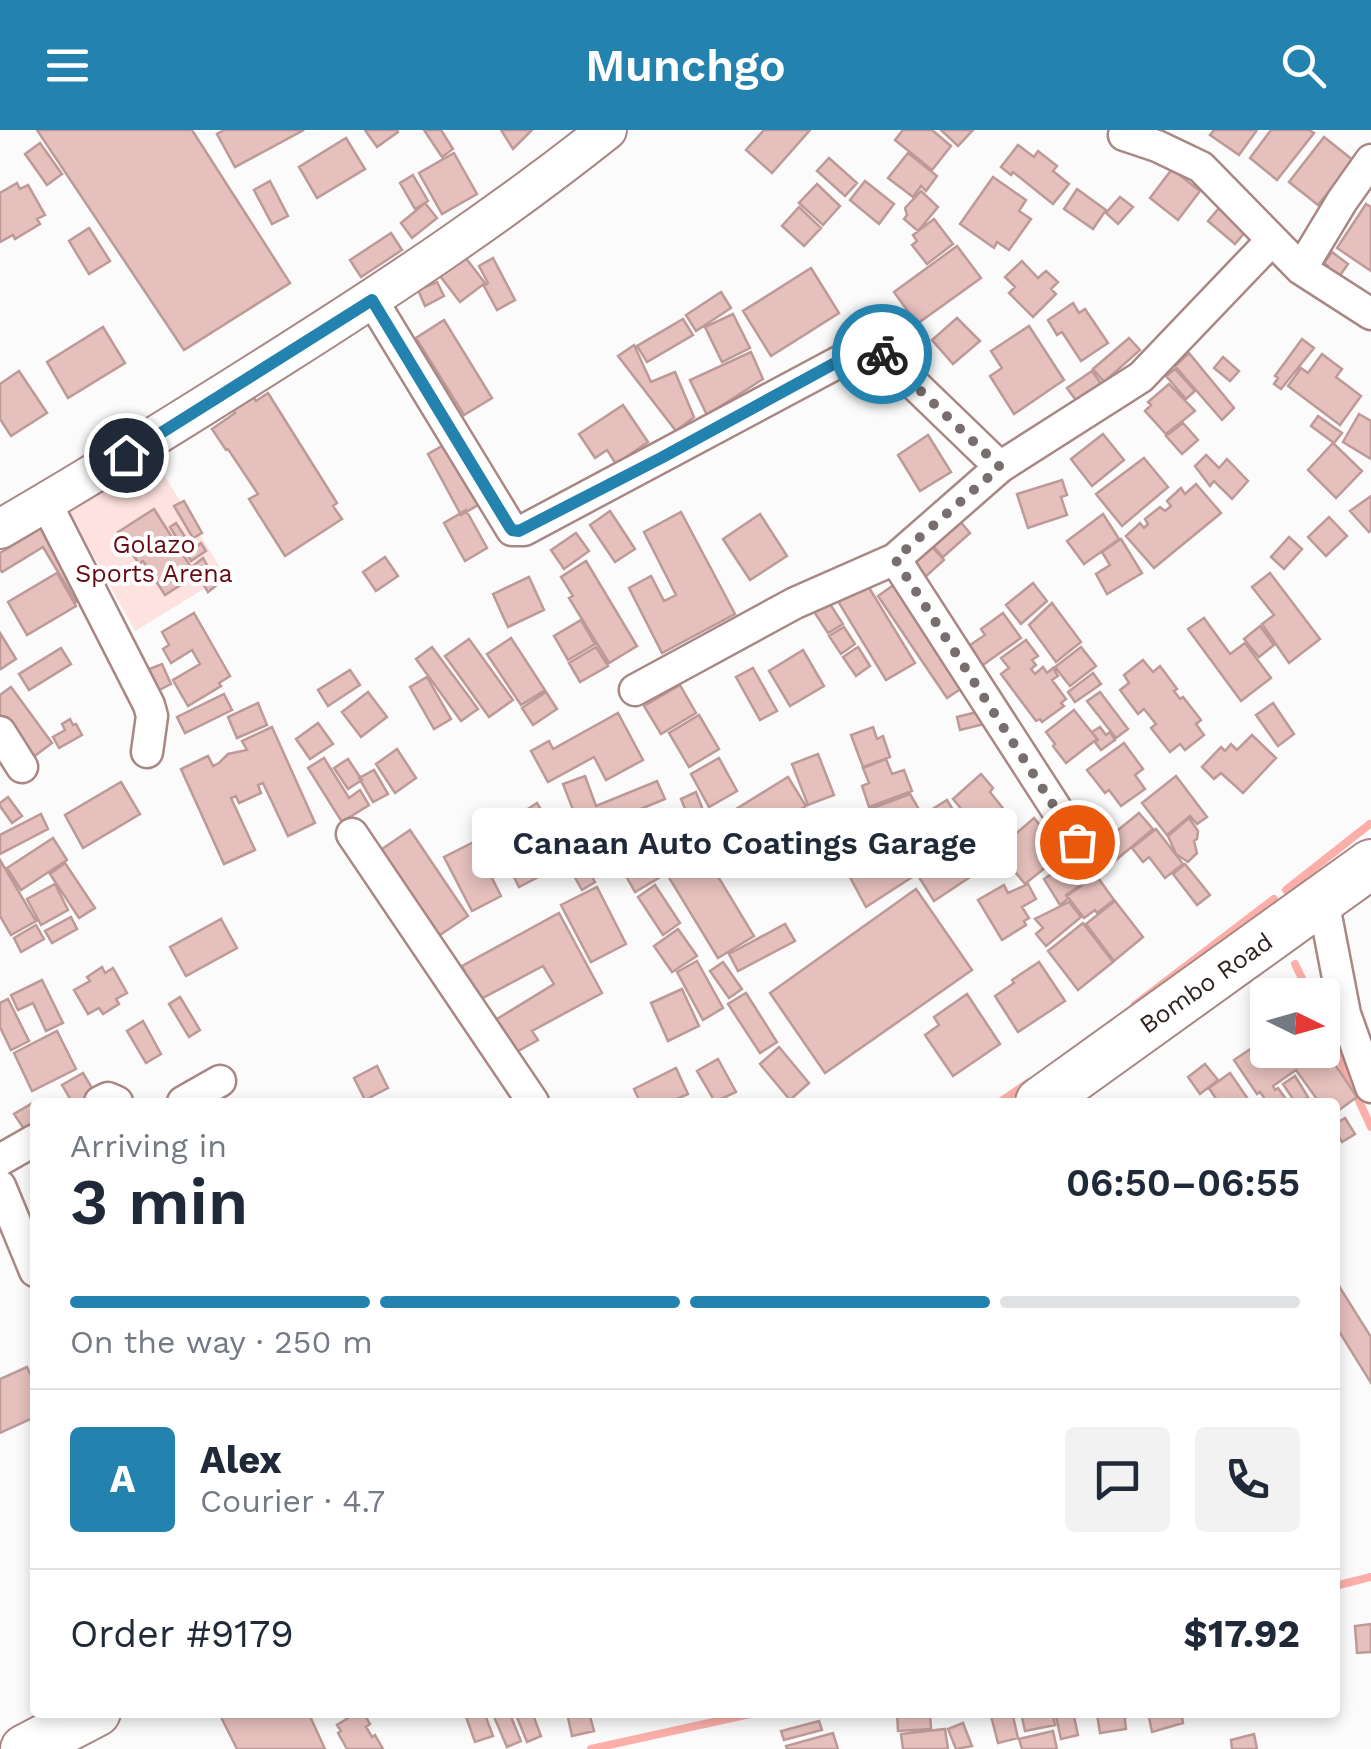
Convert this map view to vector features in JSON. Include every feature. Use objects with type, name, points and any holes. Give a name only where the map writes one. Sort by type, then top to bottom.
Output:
[{"type":"main road","name":"Bombo Road","points":[[1046,1098],[1371,864]]},
{"type":"main road","points":[[25,1749],[84,1718]]},
{"type":"street","points":[[0,528],[186,418],[406,278],[608,130]]},
{"type":"street","points":[[1124,135],[1202,168],[1301,269],[1371,314]]},
{"type":"street","points":[[1301,269],[1371,160]]},
{"type":"street","points":[[635,690],[795,602],[895,559],[1000,467],[1141,377],[1272,240]]},
{"type":"street","points":[[372,300],[512,530],[524,530],[865,348],[884,355],[1000,467]]},
{"type":"street","points":[[46,502],[149,705],[152,716],[147,752]]},
{"type":"street","points":[[895,559],[1077,842]]},
{"type":"street","points":[[0,732],[22,767]]},
{"type":"street","points":[[352,834],[530,1098]]},
{"type":"street","points":[[1323,900],[1345,1014],[1371,1087]]},
{"type":"street","points":[[190,1098],[220,1081]]},
{"type":"street","points":[[0,1160],[30,1143]]},
{"type":"street","points":[[0,1186],[30,1259]]},
{"type":"green space","name":"Golazo Sports Arena","points":[[154,458],[225,576],[135,631],[67,508]]},
{"type":"building","points":[[37,130],[192,130],[290,283],[184,350]]},
{"type":"building","points":[[224,130],[304,130],[235,167],[217,134]]},
{"type":"building","points":[[365,130],[397,130],[398,132],[377,147]]},
{"type":"building","points":[[424,130],[441,130],[453,149],[442,157]]},
{"type":"building","points":[[501,130],[532,130],[513,149]]},
{"type":"building","points":[[764,130],[810,130],[772,173],[746,150]]},
{"type":"building","points":[[903,130],[932,130],[951,146],[932,170],[895,140]]},
{"type":"building","points":[[941,130],[973,130],[958,146]]},
{"type":"building","points":[[1214,130],[1257,130],[1239,155],[1210,135]]},
{"type":"building","points":[[1271,130],[1314,133],[1277,180],[1250,158]]},
{"type":"building","points":[[1324,137],[1354,161],[1318,205],[1289,182]]},
{"type":"building","points":[[346,138],[365,169],[317,198],[299,167]]},
{"type":"building","points":[[40,143],[62,174],[47,185],[25,154]]},
{"type":"building","points":[[1018,145],[1034,157],[1038,151],[1057,166],[1053,171],[1069,184],[1053,204],[1001,167]]},
{"type":"building","points":[[454,153],[477,194],[442,214],[419,173]]},
{"type":"building","points":[[908,153],[937,176],[926,191],[921,186],[913,197],[888,178]]},
{"type":"building","points":[[829,158],[857,183],[845,196],[817,171]]},
{"type":"building","points":[[1172,169],[1200,191],[1178,220],[1150,198]]},
{"type":"building","points":[[413,175],[428,201],[415,209],[400,183]]},
{"type":"building","points":[[993,177],[1026,200],[1019,211],[1031,219],[1009,250],[997,242],[994,248],[960,224]]},
{"type":"building","points":[[270,181],[288,216],[272,224],[254,190]]},
{"type":"building","points":[[865,181],[894,204],[879,224],[850,200]]},
{"type":"building","points":[[17,183],[20,189],[28,185],[45,215],[37,219],[40,224],[15,239],[13,235],[0,242],[0,193]]},
{"type":"building","points":[[817,184],[840,206],[823,225],[799,203]]},
{"type":"building","points":[[1077,189],[1106,210],[1093,229],[1064,209]]},
{"type":"building","points":[[921,191],[938,207],[918,231],[904,219],[905,208]]},
{"type":"building","points":[[1120,197],[1133,207],[1118,224],[1106,213]]},
{"type":"building","points":[[425,203],[437,218],[412,238],[401,223]]},
{"type":"building","points":[[1366,204],[1371,207],[1371,271],[1337,248]]},
{"type":"building","points":[[799,207],[821,228],[804,246],[782,226]]},
{"type":"building","points":[[1219,208],[1246,231],[1235,244],[1208,221]]},
{"type":"building","points":[[934,219],[953,244],[927,264],[912,245],[917,241],[913,235]]},
{"type":"building","points":[[89,228],[110,261],[89,274],[69,241]]},
{"type":"building","points":[[391,233],[402,250],[361,277],[350,260]]},
{"type":"building","points":[[957,246],[981,278],[917,324],[894,292]]},
{"type":"building","points":[[1332,252],[1348,264],[1332,287],[1320,278]]},
{"type":"building","points":[[465,257],[485,283],[460,302],[440,276]]},
{"type":"building","points":[[493,258],[515,300],[497,310],[479,266]]},
{"type":"building","points":[[1022,261],[1038,278],[1046,271],[1058,282],[1051,289],[1056,294],[1033,317],[1009,293],[1015,287],[1005,277]]},
{"type":"building","points":[[811,268],[839,313],[771,356],[743,311]]},
{"type":"building","points":[[437,282],[444,296],[425,306],[418,290]]},
{"type":"building","points":[[721,292],[731,308],[696,331],[686,315]]},
{"type":"building","points":[[1073,303],[1079,313],[1085,309],[1108,343],[1081,361],[1062,332],[1057,335],[1048,320]]},
{"type":"building","points":[[733,314],[750,348],[722,362],[705,327]]},
{"type":"building","points":[[957,318],[980,341],[953,364],[932,340]]},
{"type":"building","points":[[683,319],[693,335],[647,362],[637,346]]},
{"type":"building","points":[[444,320],[492,398],[464,415],[416,338]]},
{"type":"building","points":[[1029,326],[1064,380],[1014,414],[990,376],[1002,368],[991,351]]},
{"type":"building","points":[[103,327],[125,363],[68,398],[47,362]]},
{"type":"building","points":[[1129,338],[1140,350],[1104,382],[1093,369]]},
{"type":"building","points":[[1302,339],[1314,348],[1281,389],[1274,384],[1278,378],[1275,376]]},
{"type":"building","points":[[634,345],[651,382],[675,372],[694,417],[676,431],[618,356]]},
{"type":"building","points":[[751,352],[763,379],[707,415],[690,380]]},
{"type":"building","points":[[1189,353],[1234,408],[1222,420],[1175,366]]},
{"type":"building","points":[[1322,354],[1342,369],[1336,377],[1361,396],[1340,425],[1288,386],[1301,368],[1308,373]]},
{"type":"building","points":[[1223,357],[1239,371],[1230,381],[1214,368]]},
{"type":"building","points":[[1175,369],[1195,391],[1186,399],[1166,376]]},
{"type":"building","points":[[19,371],[47,413],[11,436],[0,419],[0,384]]},
{"type":"building","points":[[1092,371],[1102,385],[1078,403],[1067,388]]},
{"type":"building","points":[[1169,384],[1195,411],[1166,434],[1145,411],[1151,405],[1148,402]]},
{"type":"building","points":[[268,393],[337,503],[333,506],[342,519],[285,556],[249,499],[258,494],[212,429],[235,413],[231,408],[251,394],[256,401]]},
{"type":"building","points":[[623,405],[648,442],[616,464],[607,450],[595,458],[579,434]]},
{"type":"building","points":[[1359,414],[1371,421],[1371,459],[1343,442]]},
{"type":"building","points":[[1318,416],[1342,433],[1334,443],[1311,426]]},
{"type":"building","points":[[1183,423],[1198,440],[1182,454],[1166,436]]},
{"type":"building","points":[[1103,434],[1124,460],[1092,486],[1071,459]]},
{"type":"building","points":[[928,435],[951,472],[920,491],[898,455]]},
{"type":"building","points":[[447,443],[480,504],[461,515],[428,454]]},
{"type":"building","points":[[1333,443],[1362,471],[1336,498],[1308,470]]},
{"type":"building","points":[[1206,455],[1219,468],[1227,459],[1248,481],[1232,499],[1214,481],[1210,486],[1195,466]]},
{"type":"building","points":[[1144,458],[1168,487],[1122,526],[1096,494]]},
{"type":"building","points":[[1062,480],[1067,495],[1061,497],[1067,515],[1028,528],[1017,494]]},
{"type":"building","points":[[1196,484],[1221,513],[1154,568],[1126,536],[1140,523],[1144,528],[1148,524],[1145,519],[1160,507],[1165,511],[1171,506],[1167,501],[1181,488],[1185,494]]},
{"type":"building","points":[[1371,496],[1371,530],[1369,532],[1350,511]]},
{"type":"building","points":[[184,501],[202,533],[193,538],[174,506]]},
{"type":"building","points":[[154,509],[196,575],[165,595],[118,532]]},
{"type":"building","points":[[466,510],[487,548],[465,561],[444,523]]},
{"type":"building","points":[[610,511],[635,549],[615,562],[590,525]]},
{"type":"building","points":[[681,512],[735,614],[662,653],[629,588],[651,576],[664,601],[676,595],[644,532]]},
{"type":"building","points":[[760,514],[787,556],[750,580],[723,539]]},
{"type":"building","points":[[954,514],[970,533],[943,557],[926,538]]},
{"type":"building","points":[[1103,514],[1119,539],[1084,564],[1067,541]]},
{"type":"building","points":[[1329,517],[1347,536],[1326,556],[1308,537]]},
{"type":"building","points":[[176,523],[193,549],[201,543],[206,551],[191,561],[170,527]]},
{"type":"building","points":[[47,525],[87,595],[76,602],[43,547],[2,572],[0,569],[0,553]]},
{"type":"building","points":[[576,533],[589,551],[564,569],[551,550]]},
{"type":"building","points":[[1289,537],[1302,549],[1284,569],[1271,557]]},
{"type":"building","points":[[924,538],[944,560],[923,579],[907,557]]},
{"type":"building","points":[[1121,539],[1142,573],[1107,594],[1096,574],[1110,565],[1102,552]]},
{"type":"building","points":[[385,557],[398,576],[376,591],[363,572]]},
{"type":"building","points":[[203,558],[218,584],[208,592],[193,566]]},
{"type":"building","points":[[586,561],[637,646],[609,663],[569,598],[573,596],[561,577]]},
{"type":"building","points":[[57,573],[76,606],[27,635],[8,602]]},
{"type":"building","points":[[1270,573],[1320,639],[1289,663],[1262,624],[1274,615],[1252,587]]},
{"type":"building","points":[[529,577],[544,610],[508,627],[493,594]]},
{"type":"building","points":[[865,581],[915,663],[886,680],[836,598]]},
{"type":"building","points":[[1033,583],[1047,601],[1021,624],[1006,605]]},
{"type":"building","points":[[895,584],[965,686],[947,698],[878,596]]},
{"type":"building","points":[[826,598],[843,624],[828,633],[811,607]]},
{"type":"building","points":[[1052,603],[1081,642],[1056,662],[1029,625]]},
{"type":"building","points":[[194,613],[230,676],[188,706],[173,680],[200,664],[192,650],[171,663],[163,649],[169,645],[162,632]]},
{"type":"building","points":[[1003,613],[1021,638],[980,667],[967,647],[985,635],[981,629]]},
{"type":"building","points":[[1204,618],[1230,654],[1245,643],[1271,678],[1241,701],[1188,629]]},
{"type":"building","points":[[581,620],[595,644],[568,660],[554,636]]},
{"type":"building","points":[[1260,626],[1274,645],[1259,657],[1244,639]]},
{"type":"building","points":[[844,627],[855,644],[841,654],[829,636]]},
{"type":"building","points":[[0,633],[16,659],[1,669],[0,667]]},
{"type":"building","points":[[511,638],[545,690],[521,705],[487,654]]},
{"type":"building","points":[[469,639],[513,700],[489,717],[445,656]]},
{"type":"building","points":[[1026,640],[1038,656],[1032,660],[1036,665],[1031,669],[1035,674],[1043,667],[1047,673],[1053,668],[1058,676],[1052,680],[1066,699],[1061,703],[1064,706],[1042,722],[1036,721],[1001,674],[1009,668],[1001,658]]},
{"type":"building","points":[[432,647],[478,709],[461,721],[416,659]]},
{"type":"building","points":[[596,647],[608,666],[580,682],[569,663]]},
{"type":"building","points":[[858,647],[870,666],[856,676],[843,657]]},
{"type":"building","points":[[1081,647],[1096,666],[1070,686],[1055,667]]},
{"type":"building","points":[[61,648],[71,664],[29,690],[19,674]]},
{"type":"building","points":[[803,650],[824,686],[790,706],[769,671]]},
{"type":"building","points":[[1143,660],[1153,672],[1160,666],[1180,699],[1183,697],[1201,720],[1196,724],[1204,735],[1185,750],[1180,744],[1170,752],[1151,728],[1156,724],[1144,709],[1138,714],[1120,690],[1129,683],[1124,675]]},
{"type":"building","points":[[162,664],[171,684],[157,691],[147,670]]},
{"type":"building","points":[[753,668],[777,711],[760,720],[736,677]]},
{"type":"building","points":[[350,670],[360,685],[328,706],[318,690]]},
{"type":"building","points":[[1093,673],[1101,684],[1075,702],[1068,692]]},
{"type":"building","points":[[427,677],[451,719],[434,729],[410,687]]},
{"type":"building","points":[[680,685],[696,713],[661,734],[644,706]]},
{"type":"building","points":[[11,687],[52,743],[28,761],[0,724],[0,695]]},
{"type":"building","points":[[368,692],[387,717],[361,737],[342,712]]},
{"type":"building","points":[[546,692],[557,709],[533,725],[522,708]]},
{"type":"building","points":[[1100,692],[1128,729],[1116,738],[1087,701]]},
{"type":"building","points":[[224,694],[232,710],[185,733],[177,717]]},
{"type":"building","points":[[258,703],[267,725],[237,738],[228,717]]},
{"type":"building","points":[[1273,703],[1294,734],[1278,746],[1256,715]]},
{"type":"building","points":[[1074,710],[1097,739],[1066,763],[1046,732]]},
{"type":"building","points":[[981,711],[984,724],[960,730],[957,717]]},
{"type":"building","points":[[618,713],[643,760],[606,780],[594,757],[548,782],[531,751],[549,741],[553,749]]},
{"type":"building","points":[[699,715],[719,749],[689,767],[669,733]]},
{"type":"building","points":[[70,719],[82,735],[59,748],[53,737],[65,730],[62,724]]},
{"type":"building","points":[[318,723],[333,744],[310,759],[296,739]]},
{"type":"building","points":[[272,727],[315,823],[288,836],[263,783],[258,785],[261,793],[239,803],[236,796],[231,798],[255,850],[224,864],[181,769],[208,756],[213,766],[228,754],[247,750],[242,741]]},
{"type":"building","points":[[873,727],[877,739],[883,736],[890,757],[863,767],[851,735]]},
{"type":"building","points":[[1100,727],[1115,740],[1101,750],[1092,732]]},
{"type":"building","points":[[1252,735],[1276,758],[1243,793],[1221,773],[1214,779],[1202,767],[1221,747],[1225,751],[1231,744],[1237,750]]},
{"type":"building","points":[[1124,743],[1143,769],[1135,775],[1145,789],[1121,806],[1087,770]]},
{"type":"building","points":[[397,749],[416,778],[395,793],[376,764]]},
{"type":"building","points":[[818,754],[834,795],[808,805],[792,764]]},
{"type":"building","points":[[324,758],[349,798],[360,790],[369,805],[342,822],[308,768]]},
{"type":"building","points":[[719,758],[737,791],[709,807],[691,774]]},
{"type":"building","points":[[348,759],[362,780],[348,789],[334,768]]},
{"type":"building","points":[[886,759],[892,774],[904,770],[912,791],[869,807],[862,786],[869,783],[863,768]]},
{"type":"building","points":[[374,770],[388,794],[373,802],[359,778]]},
{"type":"building","points":[[981,774],[1006,812],[981,833],[953,799]]},
{"type":"building","points":[[585,776],[596,806],[657,781],[665,799],[582,833],[563,784]]},
{"type":"building","points":[[1176,776],[1207,817],[1197,824],[1190,816],[1167,835],[1142,803]]},
{"type":"building","points":[[788,777],[806,806],[711,865],[754,936],[718,958],[657,858]]},
{"type":"building","points":[[121,782],[140,814],[83,848],[65,815]]},
{"type":"building","points":[[696,792],[708,823],[693,829],[681,799]]},
{"type":"building","points":[[910,794],[951,865],[988,841],[999,858],[934,901],[917,874],[866,907],[823,827]]},
{"type":"building","points":[[8,797],[22,816],[12,823],[0,806]]},
{"type":"building","points":[[947,800],[968,835],[943,850],[923,815]]},
{"type":"building","points":[[537,803],[546,818],[487,856],[478,841]]},
{"type":"building","points":[[1139,813],[1153,829],[1110,865],[1096,848]]},
{"type":"building","points":[[41,814],[48,829],[0,854],[0,835]]},
{"type":"building","points":[[1034,818],[1048,835],[1042,840],[1057,858],[1025,884],[997,850]]},
{"type":"building","points":[[1189,818],[1198,831],[1194,841],[1197,853],[1188,862],[1176,854],[1168,836]]},
{"type":"building","points":[[547,827],[565,863],[519,887],[501,852]]},
{"type":"building","points":[[1156,829],[1183,864],[1165,878],[1149,857],[1143,862],[1132,848]]},
{"type":"building","points":[[410,830],[468,916],[437,937],[379,851]]},
{"type":"building","points":[[53,838],[67,860],[21,890],[7,868]]},
{"type":"building","points":[[572,841],[595,882],[582,890],[559,849]]},
{"type":"building","points":[[474,842],[501,896],[472,911],[444,857]]},
{"type":"building","points":[[1075,858],[1089,880],[1066,895],[1068,899],[1060,905],[1044,879]]},
{"type":"building","points":[[0,860],[36,921],[11,935],[0,916]]},
{"type":"building","points":[[653,861],[662,876],[635,892],[626,876]]},
{"type":"building","points":[[65,863],[95,908],[79,918],[50,874]]},
{"type":"building","points":[[1185,864],[1210,895],[1197,905],[1173,874]]},
{"type":"building","points":[[1096,875],[1114,900],[1084,918],[1067,896]]},
{"type":"building","points":[[55,884],[68,910],[41,925],[27,899]]},
{"type":"building","points":[[1028,884],[1036,899],[1022,907],[1029,918],[1024,921],[1026,925],[1002,940],[978,900],[1004,885],[1008,893]]},
{"type":"building","points":[[655,885],[680,923],[663,935],[638,897]]},
{"type":"building","points":[[597,887],[626,944],[591,962],[561,905]]},
{"type":"building","points":[[916,889],[972,970],[825,1073],[770,993]]},
{"type":"building","points":[[1115,901],[1143,937],[1114,961],[1086,924]]},
{"type":"building","points":[[1069,902],[1081,917],[1046,946],[1036,934],[1043,928],[1035,919]]},
{"type":"building","points":[[559,913],[602,993],[532,1031],[538,1040],[509,1056],[492,1022],[554,984],[543,966],[479,1000],[462,966]]},
{"type":"building","points":[[71,917],[77,929],[52,943],[45,931]]},
{"type":"building","points":[[221,919],[237,948],[186,976],[170,947]]},
{"type":"building","points":[[1083,923],[1113,962],[1078,990],[1048,951]]},
{"type":"building","points":[[785,924],[795,941],[738,971],[729,954]]},
{"type":"building","points":[[36,925],[44,939],[21,952],[14,938]]},
{"type":"building","points":[[678,929],[697,956],[672,972],[654,946]]},
{"type":"building","points":[[697,961],[723,1008],[703,1020],[677,972]]},
{"type":"building","points":[[723,962],[742,989],[729,998],[710,971]]},
{"type":"building","points":[[1039,962],[1065,1001],[1018,1032],[995,996]]},
{"type":"building","points":[[102,967],[105,973],[113,968],[127,993],[116,999],[119,1004],[103,1014],[99,1008],[88,1014],[74,990],[90,981],[87,977]]},
{"type":"building","points":[[42,980],[63,1023],[46,1031],[33,1003],[18,1010],[11,995]]},
{"type":"building","points":[[682,989],[699,1026],[668,1041],[651,1003]]},
{"type":"building","points":[[746,993],[777,1042],[760,1053],[728,1004]]},
{"type":"building","points":[[967,994],[1000,1044],[953,1076],[925,1035],[939,1025],[934,1017]]},
{"type":"building","points":[[180,997],[200,1030],[189,1037],[169,1004]]},
{"type":"building","points":[[8,999],[29,1041],[11,1050],[0,1027],[0,1003]]},
{"type":"building","points":[[143,1021],[161,1054],[146,1063],[127,1031]]},
{"type":"building","points":[[57,1031],[76,1069],[32,1091],[14,1053]]},
{"type":"building","points":[[779,1047],[809,1083],[788,1098],[760,1064]]},
{"type":"building","points":[[1250,1049],[1250,1068],[1337,1068],[1357,1097],[1340,1109],[1340,1098],[1316,1098],[1296,1070],[1273,1086],[1285,1098],[1257,1094],[1234,1060]]},
{"type":"building","points":[[718,1059],[736,1092],[713,1098],[697,1071]]},
{"type":"building","points":[[1205,1064],[1218,1080],[1200,1094],[1188,1077]]},
{"type":"building","points":[[377,1066],[388,1088],[364,1098],[354,1078]]},
{"type":"building","points":[[676,1068],[688,1094],[679,1098],[638,1098],[634,1089]]},
{"type":"building","points":[[83,1073],[95,1093],[86,1098],[70,1098],[62,1085]]},
{"type":"building","points":[[1230,1073],[1247,1098],[1215,1098],[1209,1088]]},
{"type":"building","points":[[1295,1076],[1308,1097],[1292,1098],[1283,1084]]},
{"type":"building","points":[[30,1105],[30,1129],[26,1132],[14,1114]]},
{"type":"building","points":[[1345,1118],[1355,1134],[1342,1142],[1340,1139],[1340,1121]]},
{"type":"building","points":[[1340,1288],[1371,1337],[1371,1383],[1340,1333]]},
{"type":"building","points":[[27,1367],[30,1373],[30,1419],[0,1433],[0,1379]]},
{"type":"building","points":[[1371,1624],[1371,1652],[1357,1653],[1355,1626]]},
{"type":"building","points":[[222,1718],[311,1718],[325,1749],[237,1749]]},
{"type":"building","points":[[348,1718],[366,1718],[370,1724],[366,1727],[383,1749],[347,1749],[337,1725]]},
{"type":"building","points":[[466,1718],[486,1718],[493,1736],[475,1742]]},
{"type":"building","points":[[495,1718],[511,1718],[521,1741],[507,1747]]},
{"type":"building","points":[[517,1718],[534,1718],[541,1736],[527,1742]]},
{"type":"building","points":[[568,1718],[591,1718],[594,1731],[572,1736]]},
{"type":"building","points":[[897,1718],[930,1718],[931,1729],[898,1731]]},
{"type":"building","points":[[992,1718],[1013,1718],[1018,1738],[998,1743]]},
{"type":"building","points":[[1022,1718],[1053,1718],[1055,1725],[1025,1731]]},
{"type":"building","points":[[1056,1718],[1074,1718],[1078,1735],[1061,1739]]},
{"type":"building","points":[[1098,1718],[1125,1718],[1126,1729],[1100,1733]]},
{"type":"building","points":[[1149,1718],[1182,1718],[1183,1723],[1152,1732]]},
{"type":"building","points":[[819,1721],[822,1730],[784,1740],[781,1731]]},
{"type":"building","points":[[963,1723],[972,1746],[956,1749],[948,1729]]},
{"type":"building","points":[[945,1729],[948,1749],[903,1749],[901,1734]]},
{"type":"building","points":[[1053,1731],[1057,1749],[1022,1749],[1019,1739]]},
{"type":"building","points":[[833,1733],[838,1749],[786,1746]]},
{"type":"building","points":[[1254,1734],[1257,1749],[1232,1749],[1231,1740]]},
{"type":"waterway","points":[[1286,890],[1370,824]]},
{"type":"waterway","points":[[1135,1005],[1274,899]]},
{"type":"waterway","points":[[1295,964],[1302,978]]},
{"type":"waterway","points":[[1340,1059],[1371,1127]]},
{"type":"waterway","points":[[1006,1098],[1029,1082]]},
{"type":"waterway","points":[[1340,1585],[1371,1577]]},
{"type":"waterway","points":[[591,1749],[732,1718]]},
{"type":"way so far","points":[[882,354],[1000,467],[895,559],[1077,842]]},
{"type":"place","name":"Canaan Auto Coatings Garage","points":[[1077,842]]},
{"type":"route","points":[[126,455],[372,300],[509,526],[519,531],[859,350],[872,349],[882,354]]}]
